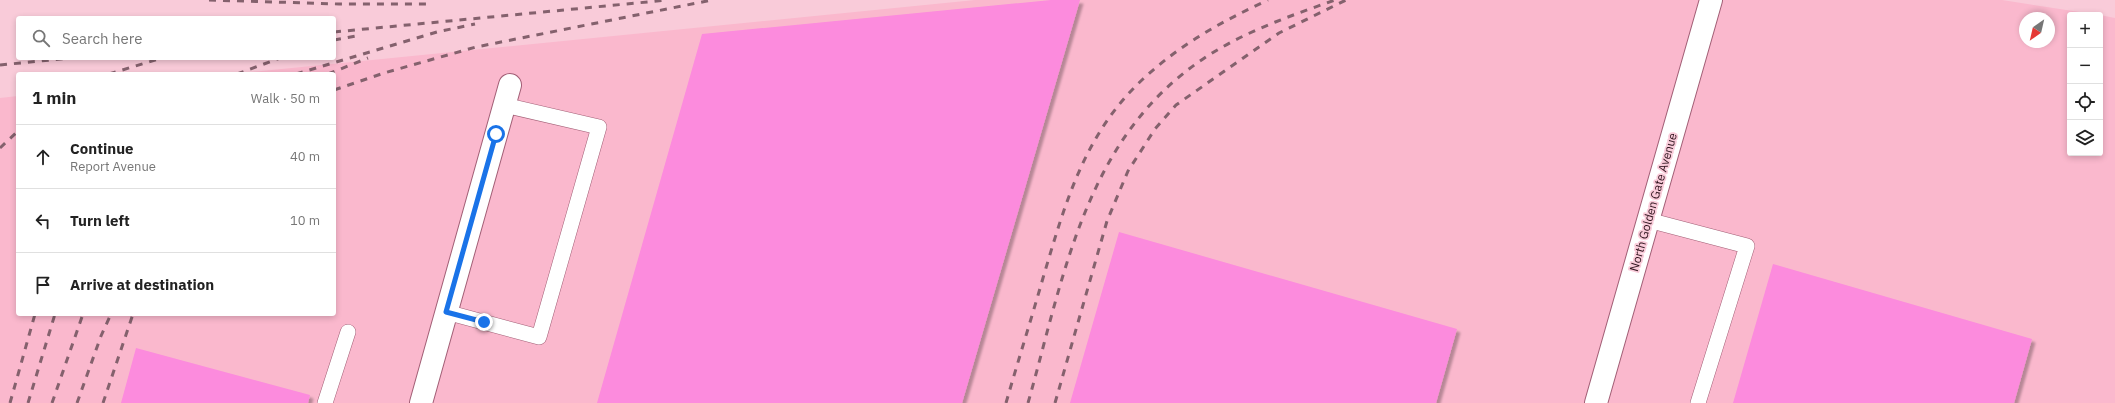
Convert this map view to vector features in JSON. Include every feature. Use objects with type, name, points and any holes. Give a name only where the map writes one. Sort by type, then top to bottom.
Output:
[{"type":"street","name":"North Golden Gate Avenue","points":[[1596,403],[1711,0]]},
{"type":"street","points":[[421,403],[507,95]]},
{"type":"lane","points":[[446,312],[539,337],[600,127],[507,95]]},
{"type":"lane","points":[[1648,220],[1746,246],[1698,403]]},
{"type":"lane","points":[[325,403],[348,332]]},
{"type":"shaded area","points":[[975,0],[2002,0],[2080,12],[2067,12],[2067,156],[2103,156],[2103,16],[2115,18],[2115,403],[0,403],[0,98],[16,96],[16,316],[336,316],[336,72],[252,72]]},
{"type":"building","points":[[1051,0],[1080,0],[962,403],[597,403],[702,34]]},
{"type":"building","points":[[1119,232],[1457,329],[1436,403],[1070,403]]},
{"type":"building","points":[[1773,264],[2032,339],[2014,403],[1733,403]]},
{"type":"building","points":[[136,348],[310,395],[308,403],[121,403]]},
{"type":"railway","points":[[209,0],[339,4],[430,4]]},
{"type":"railway","points":[[336,32],[668,0]]},
{"type":"railway","points":[[336,89],[384,73],[476,47],[712,0]]},
{"type":"railway","points":[[1006,403],[1051,250],[1069,197],[1079,171],[1091,147],[1106,123],[1123,100],[1143,79],[1172,55],[1202,34],[1268,0]]},
{"type":"railway","points":[[1028,403],[1068,259],[1085,213],[1105,169],[1131,128],[1163,91],[1218,49],[1267,25],[1335,0]]},
{"type":"railway","points":[[1055,403],[1107,221],[1128,171],[1155,129],[1176,105],[1279,33],[1346,0]]},
{"type":"railway","points":[[303,72],[437,32],[475,24]]},
{"type":"railway","points":[[336,40],[361,35]]},
{"type":"railway","points":[[333,72],[368,58]]},
{"type":"railway","points":[[0,65],[51,60]]},
{"type":"railway","points":[[116,72],[155,60]]},
{"type":"railway","points":[[242,72],[275,60]]},
{"type":"railway","points":[[0,148],[16,133]]},
{"type":"railway","points":[[10,403],[34,316]]},
{"type":"railway","points":[[28,403],[54,316]]},
{"type":"railway","points":[[52,403],[82,316]]},
{"type":"railway","points":[[77,403],[101,336],[110,316]]},
{"type":"railway","points":[[103,403],[132,316]]},
{"type":"route","points":[[484,322],[446,312],[496,134]]}]
